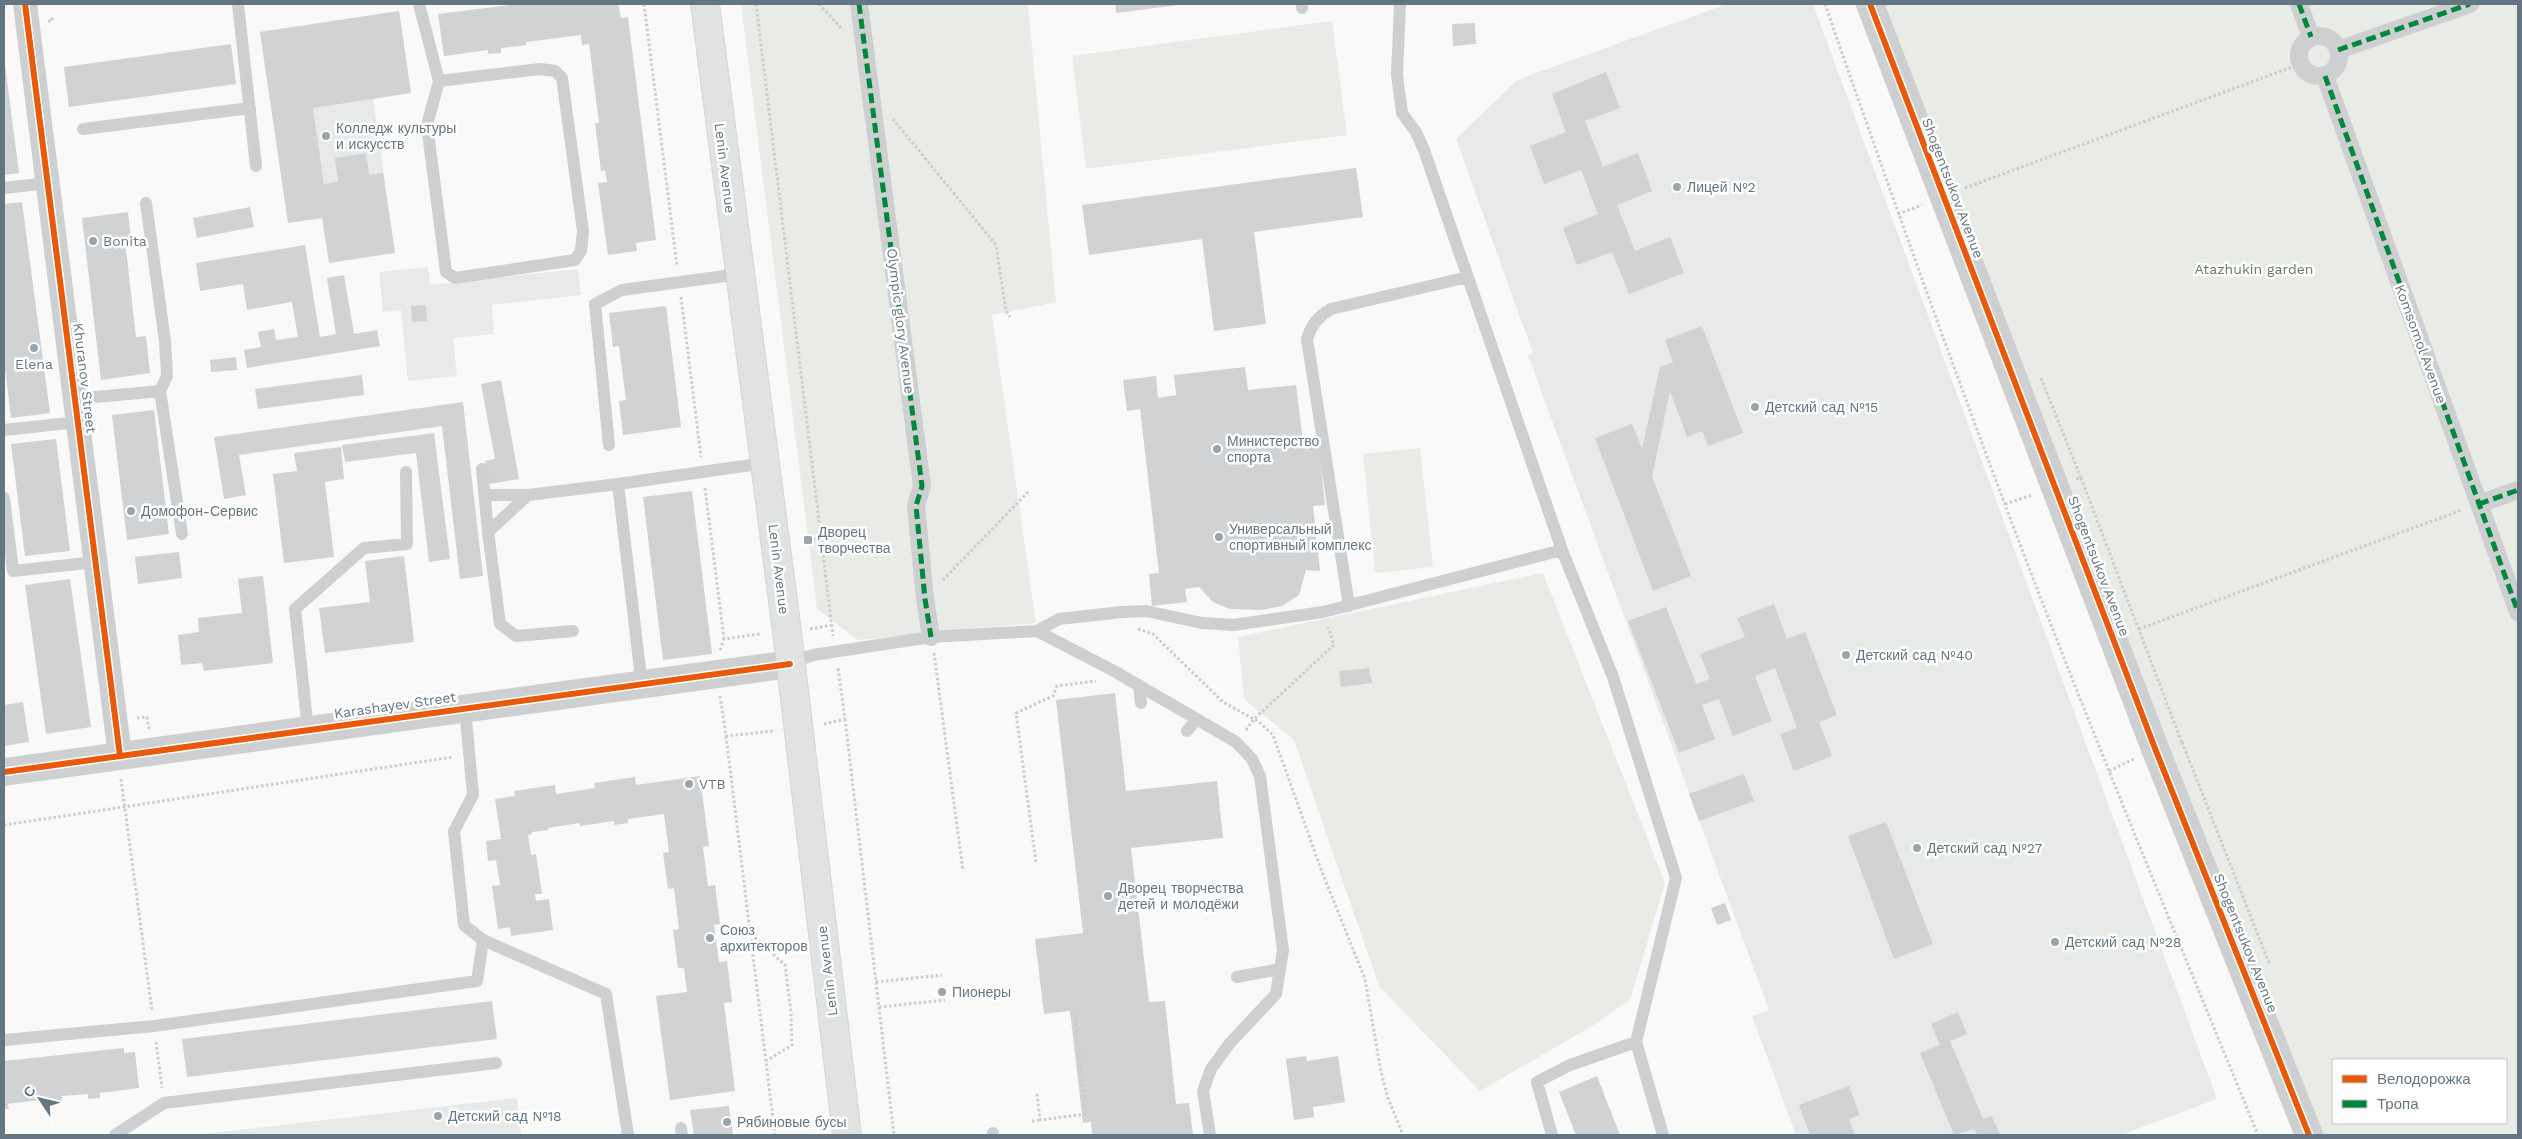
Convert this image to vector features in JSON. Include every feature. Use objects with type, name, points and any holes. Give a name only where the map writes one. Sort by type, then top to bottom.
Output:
[{"type":"main road","name":"Lenin Avenue","points":[[705,4],[738,274],[765,463],[846,1135]]},
{"type":"street","name":"Khuranov Street","points":[[25,4],[121,767]]},
{"type":"street","name":"Olympic glory Avenue","points":[[859,4],[922,486],[916,506],[925,599],[932,637]]},
{"type":"street","name":"Shogentsukov Avenue","points":[[1870,4],[2154,743],[2309,1135]]},
{"type":"street","points":[[2299,4],[2310,37]]},
{"type":"street","points":[[2338,50],[2470,4]]},
{"type":"street","points":[[2310,37],[2327,38],[2338,50],[2338,62],[2330,73],[2324,76],[2313,76],[2303,69],[2300,64],[2300,49],[2310,37]]},
{"type":"street","name":"Komsomol Avenue","points":[[2324,76],[2518,612]]},
{"type":"street","points":[[2479,504],[2518,490]]},
{"type":"street","name":"Karashaуev Street","points":[[4,772],[121,767],[308,730],[642,686],[790,664]]},
{"type":"lane","points":[[238,4],[256,166]]},
{"type":"lane","points":[[419,4],[439,81],[427,125],[446,272],[455,278],[575,260],[581,251],[583,231],[562,78],[555,71],[540,69],[439,81]]},
{"type":"lane","points":[[1400,4],[1397,75],[1402,113],[1416,132],[1424,150],[1562,550],[1613,677],[1676,878],[1636,1042],[1664,1135]]},
{"type":"lane","points":[[83,128],[250,108]]},
{"type":"lane","points":[[4,188],[48,183]]},
{"type":"lane","points":[[146,203],[165,341],[167,376],[160,391],[182,534]]},
{"type":"lane","points":[[609,445],[595,304],[622,290],[738,274]]},
{"type":"lane","points":[[1349,606],[1307,339],[1310,328],[1318,317],[1332,310],[1468,277]]},
{"type":"lane","points":[[75,399],[160,391]]},
{"type":"lane","points":[[4,430],[78,422]]},
{"type":"lane","points":[[485,496],[528,495],[703,473],[765,463]]},
{"type":"lane","points":[[482,469],[500,624],[516,636],[573,631]]},
{"type":"lane","points":[[308,730],[296,610],[364,548],[407,544],[406,472]]},
{"type":"lane","points":[[618,484],[642,686]]},
{"type":"lane","points":[[488,532],[528,495]]},
{"type":"lane","points":[[4,498],[13,571],[96,562]]},
{"type":"lane","points":[[790,664],[813,655],[932,637],[1036,631],[1059,619],[1122,612],[1146,611],[1202,623],[1233,625],[1323,612],[1562,550]]},
{"type":"lane","points":[[1036,631],[1139,685],[1236,742],[1252,759],[1260,776],[1282,950],[1280,969],[1276,994],[1230,1043],[1211,1070],[1203,1092],[1210,1135]]},
{"type":"lane","points":[[1139,685],[1141,703]]},
{"type":"lane","points":[[465,708],[473,795],[454,831],[464,925],[483,940],[606,994],[628,1135]]},
{"type":"lane","points":[[1187,731],[1197,719]]},
{"type":"lane","points":[[4,1040],[154,1026],[477,981],[483,940]]},
{"type":"lane","points":[[1237,977],[1280,969]]},
{"type":"lane","points":[[1552,1135],[1537,1082],[1570,1065],[1636,1042]]},
{"type":"lane","points":[[116,1135],[164,1103],[496,1063]]},
{"type":"path","points":[[644,4],[724,639],[718,655]]},
{"type":"path","points":[[756,4],[834,642]]},
{"type":"path","points":[[1825,4],[1898,214],[2005,504],[2109,771],[2258,1135]]},
{"type":"path","points":[[1957,191],[2300,64]]},
{"type":"path","points":[[872,93],[996,245],[1006,311],[1010,317]]},
{"type":"path","points":[[1898,214],[1922,205]]},
{"type":"path","points":[[2081,478],[2272,971]]},
{"type":"path","points":[[925,599],[1029,491]]},
{"type":"path","points":[[2005,504],[2032,495]]},
{"type":"path","points":[[2139,629],[2479,504]]},
{"type":"path","points":[[808,540],[821,538]]},
{"type":"path","points":[[1122,612],[1132,626],[1153,634],[1223,702],[1254,719],[1273,735],[1322,872],[1366,979],[1381,1072],[1388,1098],[1403,1135]]},
{"type":"path","points":[[1236,742],[1254,719],[1334,645],[1323,612]]},
{"type":"path","points":[[810,630],[832,626]]},
{"type":"path","points":[[724,639],[760,634]]},
{"type":"path","points":[[932,637],[963,870]]},
{"type":"path","points":[[837,663],[894,1135]]},
{"type":"path","points":[[1036,862],[1016,713],[1053,696],[1057,686],[1105,679]]},
{"type":"path","points":[[718,688],[726,736],[775,1135]]},
{"type":"path","points":[[131,719],[147,717],[150,732]]},
{"type":"path","points":[[824,724],[845,720]]},
{"type":"path","points":[[726,736],[773,730]]},
{"type":"path","points":[[2177,744],[2182,742]]},
{"type":"path","points":[[4,825],[469,755]]},
{"type":"path","points":[[2109,771],[2134,759]]},
{"type":"path","points":[[121,767],[164,1103]]},
{"type":"path","points":[[750,934],[785,965],[791,1012],[792,1045],[766,1061]]},
{"type":"path","points":[[876,982],[942,975]]},
{"type":"path","points":[[879,1007],[945,1000]]},
{"type":"path","points":[[1032,1121],[1086,1114],[1074,1011]]},
{"type":"path","points":[[1037,1094],[1040,1120]]},
{"type":"shaded area","points":[[1727,4],[1813,4],[2217,1099],[2121,1135],[1796,1135],[1752,1016],[1769,1010],[1528,355],[1533,353],[1456,139],[1517,80]]},
{"type":"shaded area","name":"Колледж культуры и искусств","points":[[399,11],[411,93],[373,99],[395,253],[322,218],[288,223],[260,32]]},
{"type":"shaded area","points":[[428,267],[430,285],[578,269],[581,295],[492,305],[494,334],[453,338],[457,376],[408,381],[401,310],[383,312],[379,272]]},
{"type":"shaded area","name":"Детский сад №18","points":[[517,1098],[521,1135],[194,1135]]},
{"type":"green space","points":[[741,4],[1028,4],[1056,302],[992,315],[1036,623],[858,640],[817,609]]},
{"type":"green space","name":"Atazhukin garden","points":[[1870,4],[2518,4],[2518,1135],[2309,1135]]},
{"type":"green space","points":[[1332,21],[1347,135],[1086,169],[1072,56]]},
{"type":"green space","points":[[1420,448],[1433,567],[1375,573],[1363,454]]},
{"type":"green space","points":[[1543,573],[1665,883],[1630,1000],[1592,1026],[1480,1091],[1379,986],[1294,740],[1244,699],[1238,637]]},
{"type":"building","points":[[517,4],[618,4],[621,18],[628,17],[656,240],[636,243],[637,251],[608,255],[598,183],[607,182],[605,170],[601,171],[595,123],[599,123],[589,44],[582,45],[581,35],[526,42],[526,45],[501,48],[501,53],[488,54],[488,50],[444,56],[438,14]]},
{"type":"building","points":[[1115,4],[1179,4],[1179,5],[1116,13]]},
{"type":"building","name":"Колледж культуры и искусств","points":[[399,11],[411,93],[313,108],[324,184],[338,182],[335,158],[366,153],[369,175],[383,173],[395,253],[329,263],[322,218],[288,223],[260,32]]},
{"type":"building","points":[[1475,23],[1476,44],[1453,46],[1452,24]]},
{"type":"building","points":[[231,44],[236,84],[69,107],[64,67]]},
{"type":"building","points":[[4,57],[19,173],[4,175]]},
{"type":"building","points":[[1606,72],[1620,108],[1585,121],[1603,167],[1638,153],[1652,191],[1617,205],[1635,251],[1670,237],[1684,273],[1629,294],[1612,252],[1577,265],[1563,228],[1598,214],[1581,170],[1544,184],[1530,146],[1566,132],[1552,94]]},
{"type":"building","points":[[1356,168],[1363,217],[1254,232],[1266,324],[1214,331],[1202,239],[1089,255],[1082,205]]},
{"type":"building","points":[[22,202],[50,413],[11,418],[4,360],[4,204]]},
{"type":"building","points":[[250,207],[254,227],[197,238],[193,218]]},
{"type":"building","points":[[128,212],[131,240],[125,240],[136,337],[146,336],[150,373],[101,380],[82,218]]},
{"type":"building","points":[[305,245],[320,337],[336,334],[327,278],[344,275],[354,334],[377,330],[380,346],[247,368],[244,350],[261,347],[258,332],[274,329],[276,340],[298,337],[292,302],[247,310],[243,284],[200,291],[196,263]]},
{"type":"building","points":[[426,305],[427,321],[412,322],[411,306]]},
{"type":"building","points":[[666,306],[681,427],[623,435],[619,401],[626,400],[619,346],[613,347],[609,313]]},
{"type":"building","points":[[1702,326],[1743,433],[1708,446],[1702,431],[1687,437],[1670,391],[1652,477],[1691,576],[1653,591],[1595,438],[1632,424],[1642,449],[1660,367],[1673,362],[1665,340]]},
{"type":"building","points":[[236,357],[237,370],[211,372],[210,360]]},
{"type":"building","points":[[1245,367],[1248,390],[1296,385],[1303,442],[1318,440],[1325,505],[1313,506],[1320,571],[1306,570],[1299,595],[1282,606],[1261,610],[1230,609],[1213,602],[1199,587],[1185,589],[1187,602],[1152,606],[1149,574],[1159,573],[1140,409],[1127,411],[1123,380],[1156,376],[1158,398],[1176,395],[1174,375]]},
{"type":"building","points":[[362,375],[364,395],[258,409],[255,389]]},
{"type":"building","points":[[501,380],[519,479],[489,484],[485,461],[495,459],[481,384]]},
{"type":"building","points":[[463,402],[483,576],[460,579],[442,426],[239,455],[246,495],[224,499],[214,437]]},
{"type":"building","points":[[154,410],[169,534],[127,540],[112,415]]},
{"type":"building","points":[[434,433],[450,559],[429,562],[416,453],[345,462],[342,445]]},
{"type":"building","points":[[56,439],[70,551],[25,556],[11,444]]},
{"type":"building","points":[[341,447],[344,479],[325,482],[334,557],[284,563],[273,474],[297,471],[294,453]]},
{"type":"building","points":[[692,491],[712,654],[663,660],[643,497]]},
{"type":"building","points":[[179,552],[182,578],[138,584],[135,557]]},
{"type":"building","points":[[404,556],[414,642],[325,653],[319,608],[370,602],[365,561]]},
{"type":"building","points":[[263,576],[273,663],[204,671],[202,663],[181,665],[178,635],[199,632],[198,618],[242,613],[238,579]]},
{"type":"building","points":[[70,579],[91,727],[46,734],[25,585]]},
{"type":"building","points":[[1774,604],[1787,639],[1805,632],[1837,715],[1819,722],[1832,756],[1794,771],[1780,734],[1797,728],[1775,668],[1755,676],[1772,721],[1733,736],[1719,699],[1702,705],[1715,739],[1679,753],[1628,621],[1666,607],[1696,684],[1710,679],[1700,654],[1745,637],[1737,618]]},
{"type":"building","points":[[1369,668],[1372,683],[1341,687],[1339,671]]},
{"type":"building","name":"Дворец творчества детей и молодёжи","points":[[1115,693],[1126,791],[1217,781],[1223,838],[1131,848],[1149,1002],[1165,1001],[1176,1104],[1189,1103],[1193,1135],[1092,1135],[1091,1122],[1083,1123],[1070,1011],[1044,1014],[1035,939],[1083,933],[1056,700]]},
{"type":"building","points":[[23,702],[29,742],[4,746],[4,705]]},
{"type":"building","points":[[1744,774],[1754,801],[1699,821],[1689,794]]},
{"type":"building","points":[[700,776],[709,846],[703,847],[708,886],[715,885],[720,924],[714,925],[719,962],[727,961],[732,1002],[724,1003],[735,1091],[670,1100],[656,996],[687,992],[684,968],[678,968],[673,930],[679,929],[674,888],[668,889],[663,853],[669,852],[664,814],[628,819],[628,823],[614,825],[614,821],[580,826],[579,823],[548,828],[548,830],[532,832],[532,834],[528,835],[531,855],[536,854],[542,894],[535,894],[536,901],[549,899],[553,930],[511,936],[510,927],[498,929],[492,886],[500,885],[496,860],[488,861],[486,841],[501,839],[495,799],[515,796],[514,791],[555,785],[556,794],[595,788],[594,783],[635,777],[636,785]]},
{"type":"building","points":[[1886,822],[1933,944],[1894,959],[1848,836]]},
{"type":"building","points":[[1725,903],[1731,920],[1717,925],[1711,908]]},
{"type":"building","points":[[492,1001],[497,1039],[187,1077],[182,1039]]},
{"type":"building","points":[[1958,1012],[1967,1034],[1950,1041],[1983,1119],[1992,1116],[2000,1135],[1977,1135],[1974,1129],[1954,1135],[1920,1053],[1940,1045],[1931,1024]]},
{"type":"building","points":[[124,1048],[124,1053],[135,1052],[139,1088],[100,1093],[100,1098],[88,1099],[88,1094],[62,1096],[62,1102],[49,1103],[48,1099],[8,1104],[9,1109],[4,1109],[4,1061]]},
{"type":"building","points":[[1306,1056],[1307,1061],[1338,1056],[1345,1102],[1313,1107],[1314,1117],[1294,1120],[1286,1059]]},
{"type":"building","points":[[1597,1076],[1620,1135],[1576,1135],[1559,1092]]},
{"type":"building","points":[[1849,1086],[1860,1115],[1849,1119],[1855,1135],[1810,1135],[1799,1105]]},
{"type":"building","points":[[729,1106],[733,1135],[694,1135],[690,1110]]},
{"type":"marked path","points":[[859,4],[922,486],[916,506],[925,599],[931,637]]},
{"type":"marked path","points":[[2299,4],[2311,37]]},
{"type":"marked path","points":[[2338,50],[2470,4]]},
{"type":"marked path","points":[[2325,76],[2518,612]]},
{"type":"marked path","points":[[2479,504],[2518,490]]},
{"type":"cycle path","points":[[25,4],[120,756]]},
{"type":"cycle path","points":[[1870,4],[2156,751],[2309,1135]]},
{"type":"cycle path","points":[[4,772],[790,664]]},
{"type":"place","name":"Колледж культуры и искусств","points":[[326,136]]},
{"type":"place","name":"Лицей №2","points":[[1677,187]]},
{"type":"place","name":"Bonita","points":[[93,241]]},
{"type":"place","name":"Elena","points":[[34,348]]},
{"type":"place","name":"Детский сад №15","points":[[1755,407]]},
{"type":"place","name":"Министерство спорта","points":[[1217,449]]},
{"type":"place","name":"Домофон-Сервис","points":[[131,511]]},
{"type":"place","name":"Универсальный спортивный комплекс","points":[[1219,537]]},
{"type":"place","name":"Дворец творчества","points":[[808,540]]},
{"type":"place","name":"Детский сад №40","points":[[1846,655]]},
{"type":"place","name":"VTB","points":[[689,784]]},
{"type":"place","name":"Детский сад №27","points":[[1917,848]]},
{"type":"place","name":"Дворец творчества детей и молодёжи","points":[[1108,896]]},
{"type":"place","name":"Союз архитекторов","points":[[710,938]]},
{"type":"place","name":"Детский сад №28","points":[[2055,942]]},
{"type":"place","name":"Пионеры","points":[[942,992]]},
{"type":"place","name":"Детский сад №18","points":[[438,1116]]},
{"type":"place","name":"Рябиновые бусы","points":[[727,1122]]}]
